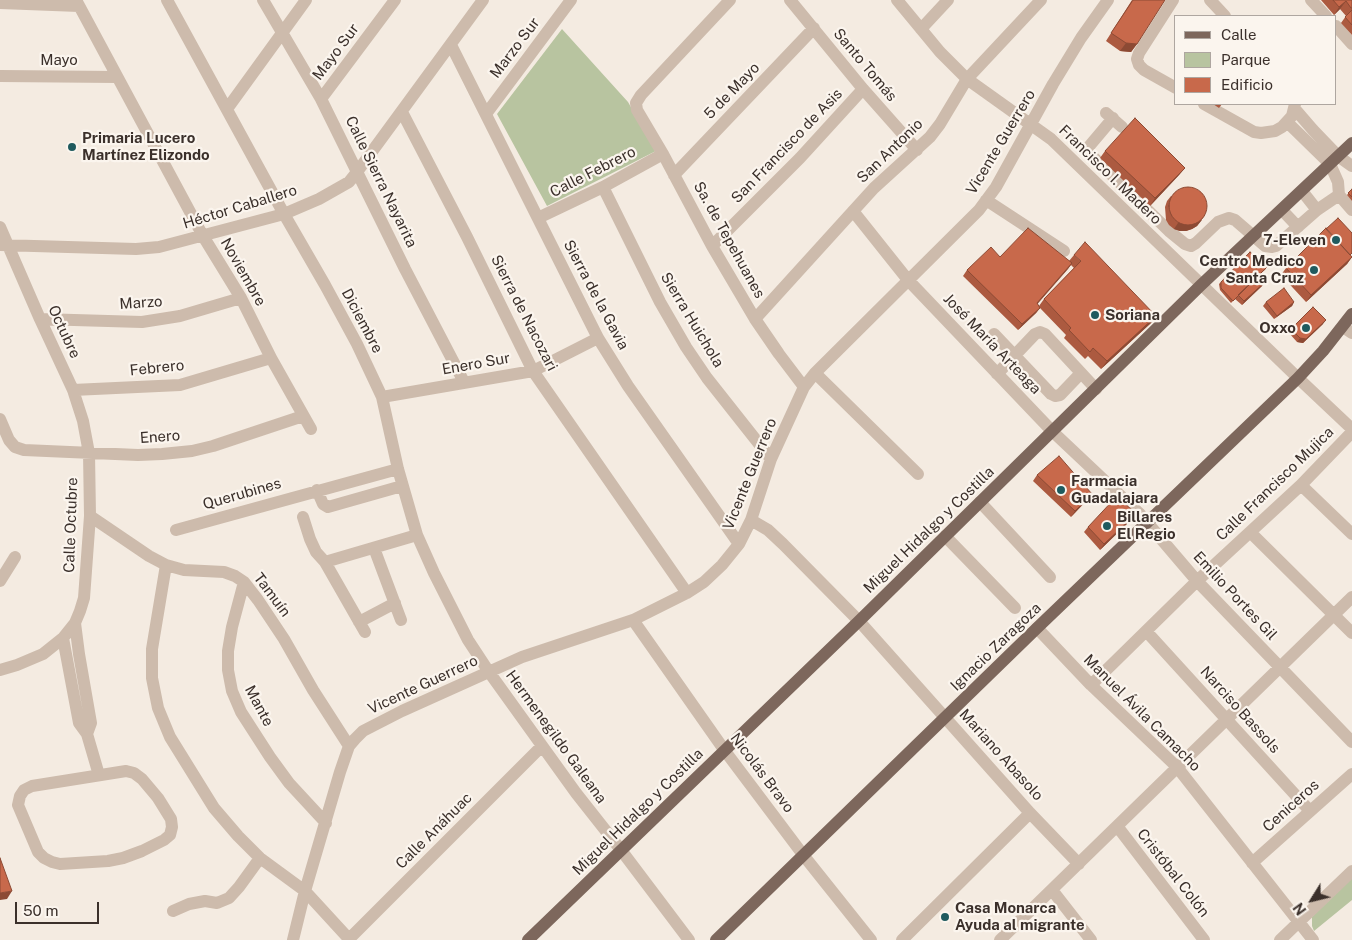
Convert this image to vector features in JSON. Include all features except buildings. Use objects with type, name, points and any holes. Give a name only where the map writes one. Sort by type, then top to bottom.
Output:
[{"type":"main road","name":"Miguel Hidalgo y Costilla","points":[[528,940],[859,621],[1201,285],[1352,143]]},
{"type":"main road","name":"Ignacio Zaragoza","points":[[716,940],[1347,330],[1352,314]]},
{"type":"street","name":"Diciembre","points":[[167,0],[357,344],[382,397],[402,486],[416,535],[468,640],[489,672]]},
{"type":"street","name":"Calle Sierra Nayarita","points":[[264,0],[321,99],[464,382]]},
{"type":"street","points":[[227,109],[306,0]]},
{"type":"street","name":"Mayo Sur","points":[[321,99],[395,0]]},
{"type":"street","name":"Héctor Caballero","points":[[4,245],[136,249],[160,247],[284,214],[338,189],[349,182],[357,172],[483,0]]},
{"type":"street","name":"Marzo Sur","points":[[486,114],[571,0]]},
{"type":"street","name":"Sa. de Tepehuanes","points":[[730,0],[641,95],[636,103],[637,110],[754,319],[804,387]]},
{"type":"street","name":"Santo Tomás","points":[[790,0],[863,90],[917,150]]},
{"type":"street","name":"Francisco I. Madero","points":[[897,0],[940,52],[967,79],[1051,139],[1352,430]]},
{"type":"street","points":[[921,29],[948,0]]},
{"type":"street","name":"San Antonio","points":[[754,319],[853,211],[889,174],[930,137],[967,79],[1041,0]]},
{"type":"street","name":"Vicente Guerrero","points":[[348,746],[363,731],[382,721],[522,657],[633,620],[704,582],[722,565],[739,544],[751,520],[772,459],[804,387],[815,373],[979,210],[996,187],[1081,38],[1108,0]]},
{"type":"street","points":[[1173,0],[1137,59],[1139,65],[1144,70],[1174,87]]},
{"type":"street","points":[[1210,0],[1224,15]]},
{"type":"street","points":[[1311,0],[1325,15]]},
{"type":"street","points":[[0,3],[78,3]]},
{"type":"street","name":"Noviembre","points":[[78,3],[203,236],[241,298],[271,358],[311,429]]},
{"type":"street","points":[[1337,27],[1352,44]]},
{"type":"street","name":"5 de Mayo","points":[[674,175],[814,28]]},
{"type":"street","name":"Sierra de la Gavia","points":[[451,45],[598,338],[628,386],[739,544]]},
{"type":"street","name":"Mayo","points":[[0,76],[117,76]]},
{"type":"street","name":"San Francisco de Asis","points":[[712,246],[800,158],[863,90]]},
{"type":"street","points":[[1206,105],[1254,132],[1268,133],[1282,127],[1292,116],[1295,106]]},
{"type":"street","points":[[1295,106],[1334,160],[1338,189],[1352,210]]},
{"type":"street","name":"Sierra de Nacozari","points":[[402,112],[467,237],[533,371],[686,593]]},
{"type":"street","points":[[1076,163],[1114,119]]},
{"type":"street","points":[[1287,122],[1334,160],[1352,166]]},
{"type":"street","points":[[1086,150],[1169,231],[1185,244],[1191,246],[1196,244],[1218,222],[1229,218],[1235,220],[1265,246],[1276,246],[1317,210],[1338,189],[1352,170]]},
{"type":"street","name":"Calle Febrero","points":[[538,218],[603,187],[663,154]]},
{"type":"street","name":"Sierra Huichola","points":[[603,187],[660,302],[686,347],[707,378],[772,459]]},
{"type":"street","points":[[1302,191],[1317,210]]},
{"type":"street","points":[[986,200],[1064,251]]},
{"type":"street","points":[[1282,210],[1298,227]]},
{"type":"street","name":"José María Arteaga","points":[[853,211],[908,280],[1052,431]]},
{"type":"street","name":"Octubre","points":[[0,227],[4,245],[73,390],[83,421],[89,453]]},
{"type":"street","name":"Marzo","points":[[40,319],[142,322],[180,316],[241,298]]},
{"type":"street","points":[[997,374],[1034,334],[1040,332],[1045,334],[1096,389]]},
{"type":"street","points":[[994,334],[1055,396],[1060,395],[1080,373]]},
{"type":"street","name":"Enero Sur","points":[[382,397],[533,371],[598,338]]},
{"type":"street","name":"Febrero","points":[[73,390],[180,385],[271,358]]},
{"type":"street","points":[[815,373],[918,474]]},
{"type":"street","name":"Enero","points":[[0,419],[15,447],[24,450],[138,455],[192,451],[304,416]]},
{"type":"street","name":"Calle Francisco Mujica","points":[[1091,685],[1198,581],[1301,485],[1352,430]]},
{"type":"street","name":"Emilio Portes Gil","points":[[1052,431],[1139,513],[1198,581],[1352,742]]},
{"type":"street","name":"Calle Octubre","points":[[75,623],[84,598],[90,516],[89,453]]},
{"type":"street","name":"Querubines","points":[[176,530],[398,469]]},
{"type":"street","points":[[1301,485],[1352,534]]},
{"type":"street","points":[[317,490],[323,504],[328,507],[402,486]]},
{"type":"street","points":[[980,502],[1050,577]]},
{"type":"street","name":"Tamuín","points":[[90,516],[149,556],[166,565],[184,570],[224,572],[244,582],[284,639],[348,746]]},
{"type":"street","points":[[303,517],[316,552],[326,562],[362,627],[395,603]]},
{"type":"street","name":"Mariano Abasolo","points":[[751,520],[768,530],[784,544],[859,621],[1078,864]]},
{"type":"street","points":[[1250,532],[1352,633]]},
{"type":"street","points":[[326,562],[416,535]]},
{"type":"street","points":[[945,536],[1015,608]]},
{"type":"street","points":[[374,548],[401,620]]},
{"type":"street","points":[[0,581],[15,557]]},
{"type":"street","points":[[166,565],[152,649],[152,678],[158,708],[170,737],[214,808],[238,836],[260,858],[305,891],[350,939]]},
{"type":"street","name":"Mante","points":[[244,582],[228,651],[228,670],[232,691],[241,712],[270,757],[289,783],[326,823]]},
{"type":"street","name":"Cristóbal Colón","points":[[1000,940],[1352,597]]},
{"type":"street","name":"Nicolás Bravo","points":[[633,620],[725,751],[804,856],[871,940]]},
{"type":"street","points":[[0,670],[43,654],[64,638],[75,623]]},
{"type":"street","points":[[75,623],[91,723],[87,734]]},
{"type":"street","name":"Manuel Ávila Camacho","points":[[1037,628],[1091,685],[1177,767],[1313,940]]},
{"type":"street","name":"Narciso Bassols","points":[[1146,632],[1310,811]]},
{"type":"street","points":[[64,638],[79,723],[87,734],[99,775]]},
{"type":"street","name":"Hermenegildo Galeana","points":[[489,672],[576,793],[689,940]]},
{"type":"street","points":[[293,940],[305,891],[348,746]]},
{"type":"street","name":"Calle Anáhuac","points":[[350,939],[542,746]]},
{"type":"street","points":[[126,771],[134,773],[142,779],[158,798],[170,820],[172,827],[170,835],[142,851],[108,861],[60,864],[44,858],[38,852],[18,805],[20,796],[24,790],[32,786],[99,775],[126,771]]},
{"type":"street","name":"Ceniceros","points":[[1252,863],[1352,774]]},
{"type":"street","points":[[902,940],[1030,812]]},
{"type":"street","name":"Cristóbal Colón","points":[[1117,826],[1204,940]]},
{"type":"street","points":[[173,911],[189,904],[205,901],[217,903],[229,898],[260,858]]},
{"type":"street","points":[[1280,940],[1352,871]]},
{"type":"street","points":[[1052,890],[1091,940]]},
{"type":"green space","points":[[562,29],[628,102],[656,151],[547,206],[497,114]]},
{"type":"green space","points":[[1352,878],[1352,900],[1314,931],[1312,917]]},
{"type":"place","name":"Primaria Lucero Martínez Elizondo","points":[[72,147]]},
{"type":"place","name":"7-Eleven","points":[[1336,240]]},
{"type":"place","name":"Centro Medico Santa Cruz","points":[[1314,270]]},
{"type":"place","name":"Soriana","points":[[1095,315]]},
{"type":"place","name":"Oxxo","points":[[1306,328]]},
{"type":"place","name":"Farmacia Guadalajara","points":[[1061,490]]},
{"type":"place","name":"Billares El Regio","points":[[1107,526]]},
{"type":"place","name":"Casa Monarca Ayuda al migrante","points":[[945,917]]}]
